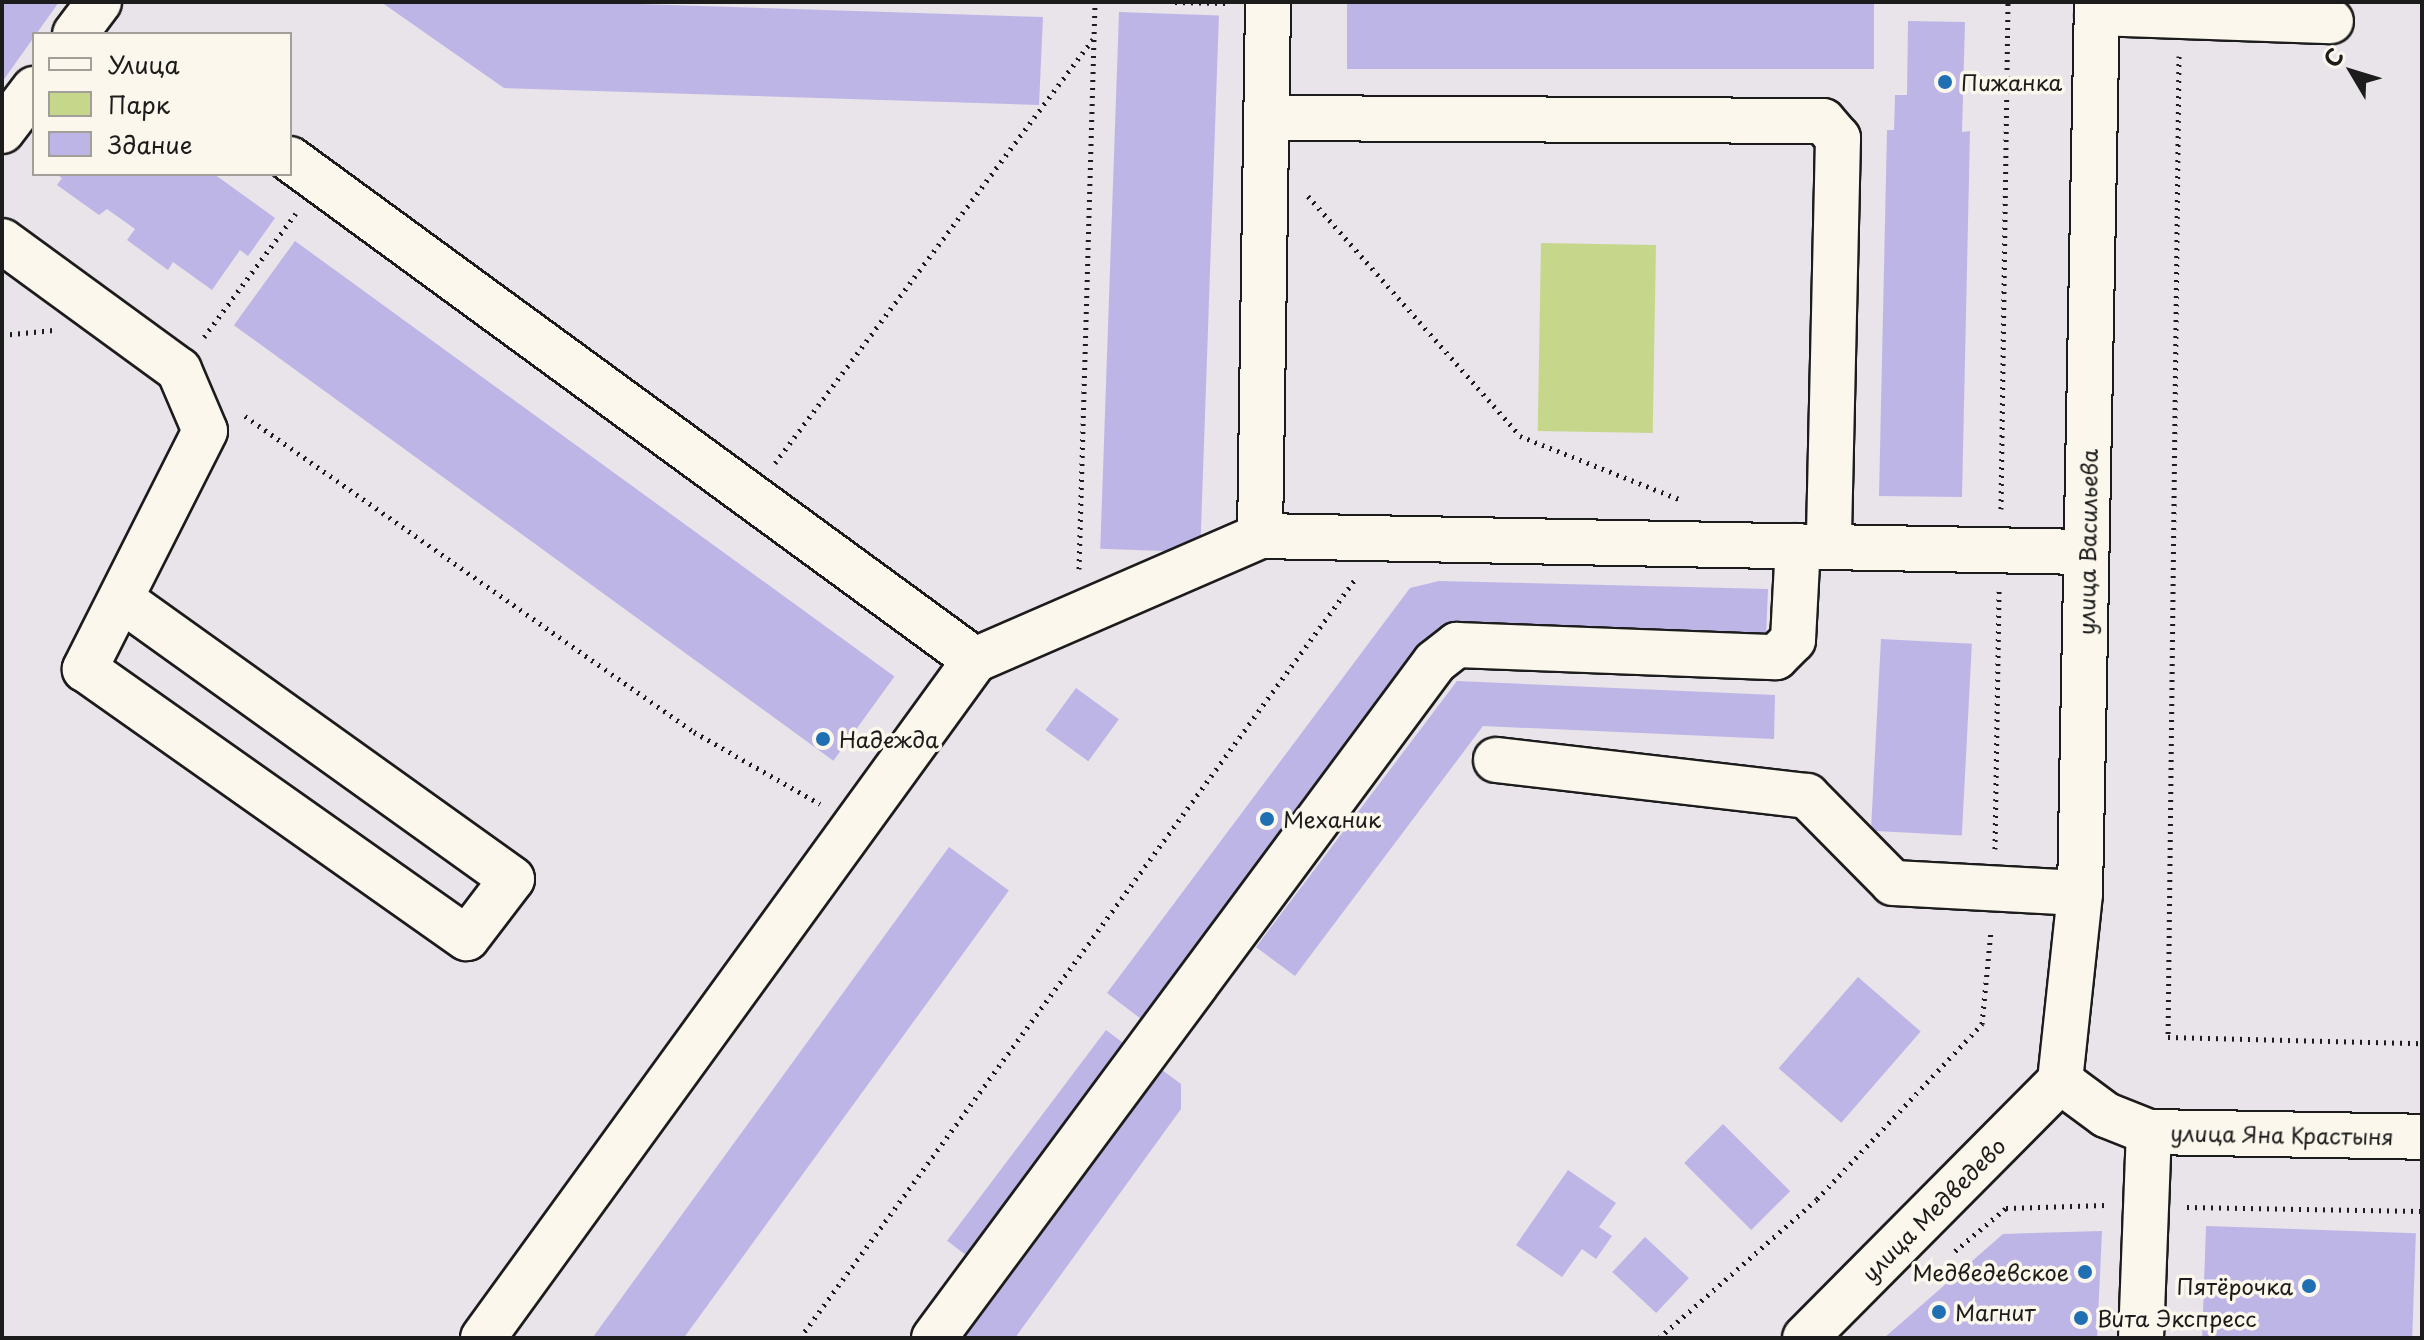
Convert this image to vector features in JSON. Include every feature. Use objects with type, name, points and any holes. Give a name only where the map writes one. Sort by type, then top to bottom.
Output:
[{"type":"street","points":[[1260,536],[1268,3]]},
{"type":"street","points":[[2097,8],[2180,16],[2331,21]]},
{"type":"street","name":"улица Васильева","points":[[2060,1081],[2080,893],[2097,8]]},
{"type":"street","points":[[2,131],[32,92]]},
{"type":"street","points":[[934,1338],[1435,662],[1457,645],[1776,657],[1793,640],[1813,547],[1838,138],[1823,121],[1268,132]]},
{"type":"street","points":[[305,170],[975,660]]},
{"type":"street","points":[[2,241],[179,370],[205,431],[124,601],[85,669],[467,938],[512,879],[124,601]]},
{"type":"street","points":[[483,1338],[975,660],[1260,536],[2086,552]]},
{"type":"street","points":[[1496,760],[1807,796],[1893,883],[2080,893]]},
{"type":"street","name":"улица Яна Крастыня","points":[[2060,1081],[2106,1115],[2149,1132],[2422,1137]]},
{"type":"street","name":"улица Медведево","points":[[1805,1338],[2060,1081]]},
{"type":"street","points":[[2141,1338],[2131,1205],[2149,1132]]},
{"type":"path","points":[[1078,615],[1095,2]]},
{"type":"path","points":[[1175,2],[1268,3]]},
{"type":"path","points":[[2180,16],[2168,1037],[2422,1043]]},
{"type":"path","points":[[751,496],[1094,39]]},
{"type":"path","points":[[1268,132],[1520,436],[1696,506]]},
{"type":"path","points":[[179,370],[305,170]]},
{"type":"path","points":[[231,406],[694,732],[855,825]]},
{"type":"path","points":[[800,1338],[1384,538]]},
{"type":"path","points":[[1659,1338],[1817,1199],[1982,1024]]},
{"type":"path","points":[[1948,1258],[2006,1208],[2131,1205],[2422,1211]]},
{"type":"green space","points":[[1541,243],[1656,245],[1653,433],[1538,431]]},
{"type":"building","points":[[4,2],[59,2],[38,32],[32,32],[32,40],[2,82]]},
{"type":"building","points":[[381,2],[577,2],[1043,17],[1039,105],[504,88]]},
{"type":"building","points":[[1347,2],[1874,2],[1874,69],[1347,69]]},
{"type":"building","points":[[1119,12],[1219,15],[1200,552],[1100,549]]},
{"type":"building","points":[[1908,21],[1965,22],[1962,132],[1970,131],[1962,497],[1879,496],[1887,130],[1894,130],[1895,95],[1907,95]]},
{"type":"building","points":[[59,176],[217,176],[275,218],[248,256],[240,250],[212,290],[173,262],[168,270],[127,240],[135,229],[107,209],[99,215],[57,185],[62,178]]},
{"type":"building","points":[[295,241],[894,677],[833,761],[234,325]]},
{"type":"building","name":"Механик","points":[[1439,581],[1768,589],[1766,636],[1451,628],[1145,1022],[1107,993],[1410,588]]},
{"type":"building","points":[[1881,639],[1972,644],[1962,835],[1871,831]]},
{"type":"building","name":"Механик","points":[[1457,681],[1775,695],[1774,739],[1483,726],[1295,976],[1256,947]]},
{"type":"building","points":[[1076,688],[1119,719],[1088,761],[1045,730]]},
{"type":"building","points":[[949,847],[1009,890],[684,1338],[592,1338]]},
{"type":"building","points":[[1858,977],[1921,1031],[1841,1123],[1779,1068]]},
{"type":"building","points":[[1106,1030],[1134,1051],[975,1262],[947,1241]]},
{"type":"building","points":[[1150,1061],[1181,1084],[1181,1109],[1015,1338],[950,1338]]},
{"type":"building","points":[[1723,1124],[1790,1191],[1751,1230],[1684,1163]]},
{"type":"building","points":[[1568,1170],[1616,1203],[1599,1227],[1612,1236],[1596,1259],[1582,1249],[1562,1277],[1516,1245]]},
{"type":"building","name":"Пятёрочка","points":[[2206,1226],[2416,1233],[2412,1338],[2202,1338]]},
{"type":"building","points":[[2102,1231],[2097,1338],[1884,1338],[2003,1234]]},
{"type":"building","points":[[1645,1237],[1689,1278],[1656,1313],[1612,1272]]},
{"type":"place","name":"Пижанка","points":[[1945,82]]},
{"type":"place","name":"Надежда","points":[[823,739]]},
{"type":"place","name":"Механик","points":[[1267,819]]},
{"type":"place","name":"Медведевское","points":[[2085,1272]]},
{"type":"place","name":"Пятёрочка","points":[[2309,1286]]},
{"type":"place","name":"Магнит","points":[[1939,1312]]},
{"type":"place","name":"Вита Экспресс","points":[[2081,1318]]}]
